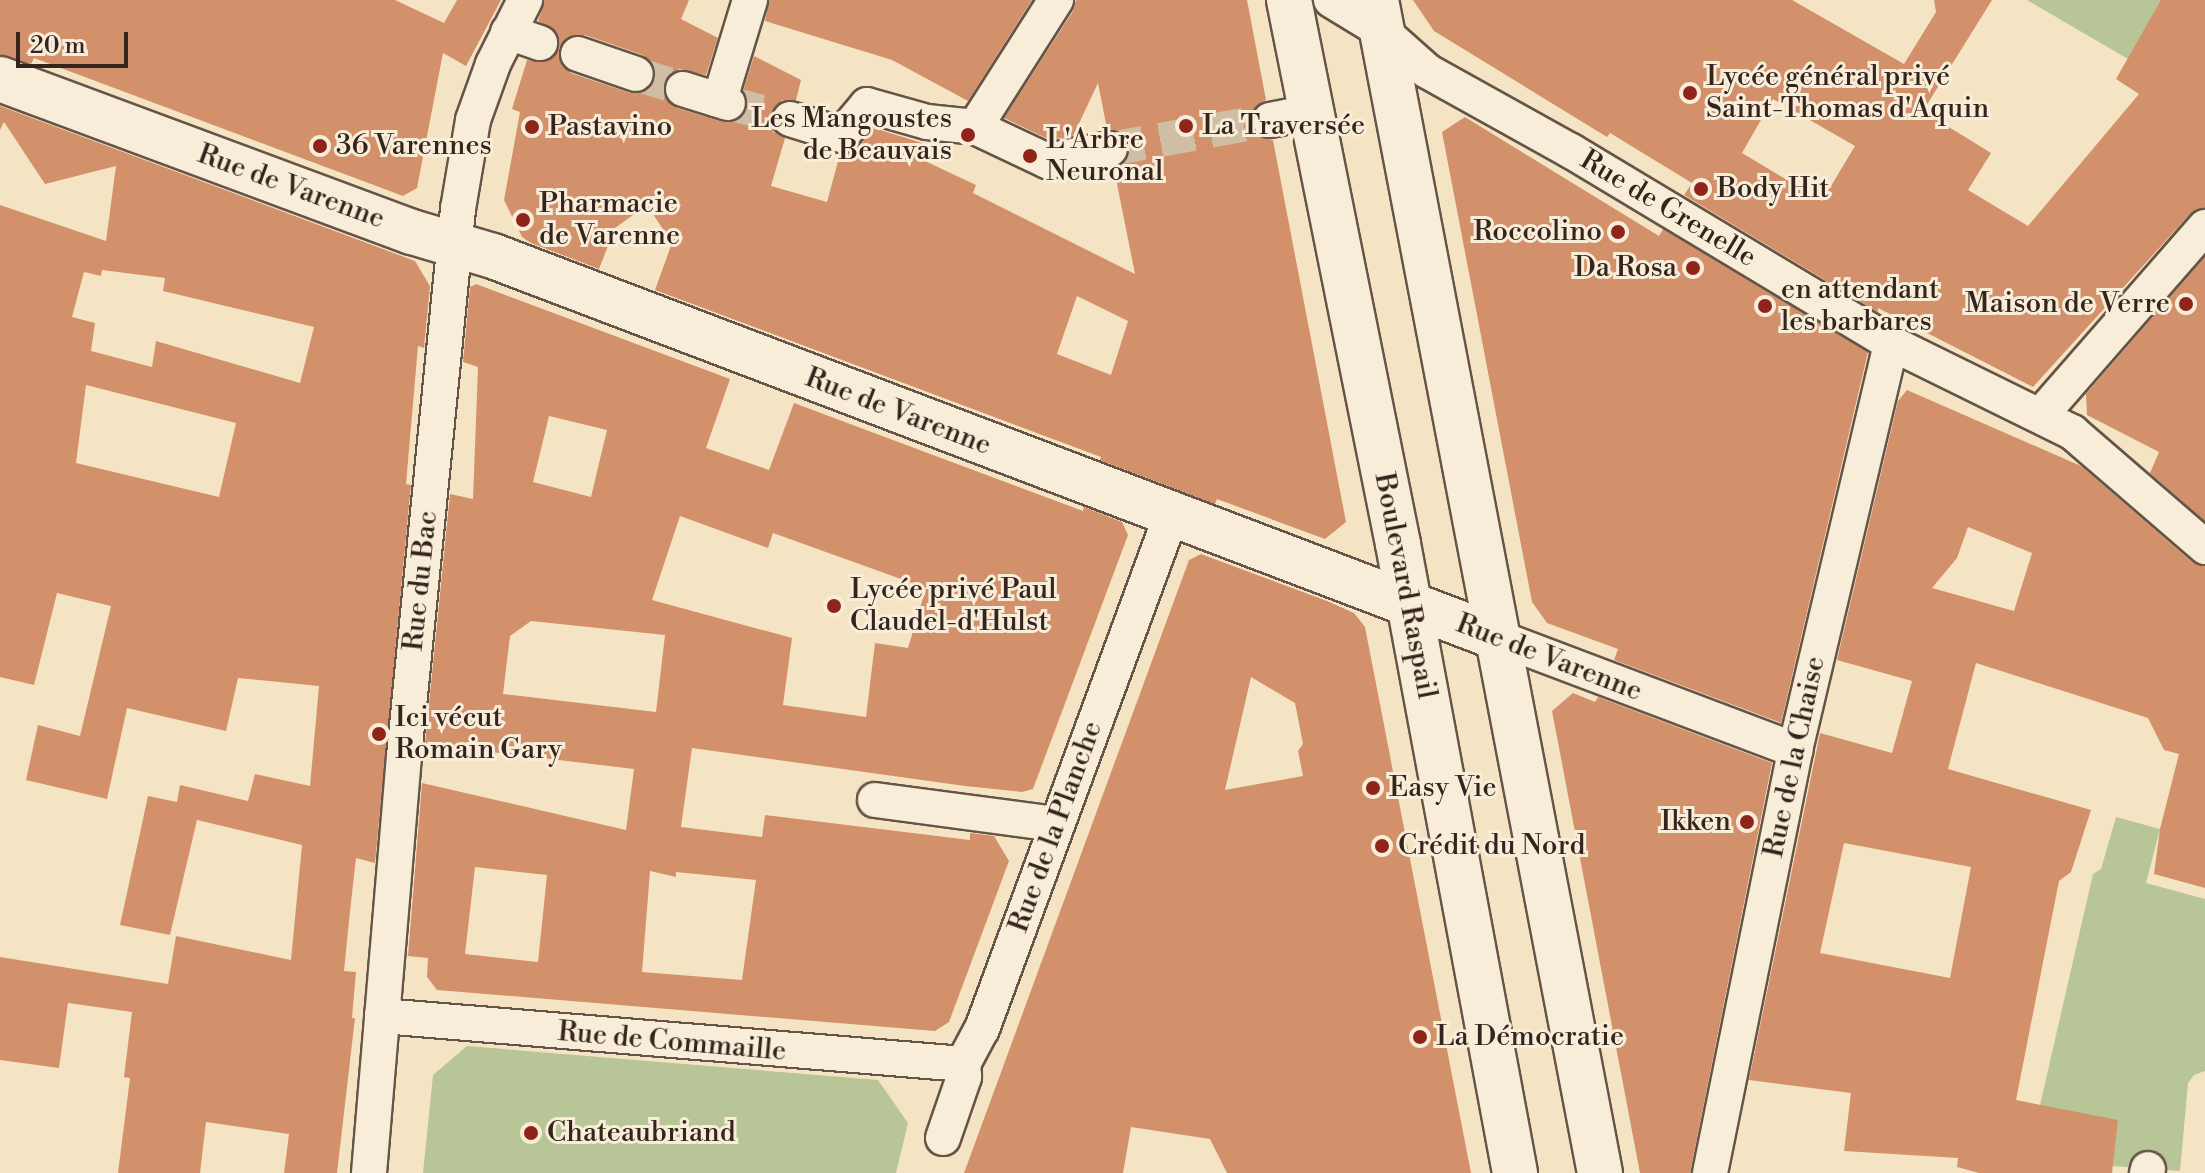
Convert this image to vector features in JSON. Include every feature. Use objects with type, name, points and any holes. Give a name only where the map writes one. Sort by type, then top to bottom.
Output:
[{"type":"main road","name":"Boulevard Raspail","points":[[1289,0],[1290,116],[1409,605],[1515,1173]]},
{"type":"main road","points":[[1379,16],[1600,1173]]},
{"type":"main road","name":"Rue de Varenne","points":[[0,79],[454,245],[493,256],[1496,637]]},
{"type":"street","name":"Rue du Bac","points":[[369,1173],[454,245],[473,120],[524,38],[525,0]]},
{"type":"street","points":[[709,97],[723,89],[750,0]]},
{"type":"street","points":[[975,127],[1056,0]]},
{"type":"street","name":"Rue de Grenelle","points":[[1331,0],[1379,16],[1427,71],[1571,151],[1891,343],[2072,432],[2205,547]]},
{"type":"street","points":[[578,54],[636,74]]},
{"type":"street","points":[[790,119],[842,135],[867,105],[927,122],[975,127],[1047,161],[1110,149]]},
{"type":"street","points":[[2040,416],[2205,227]]},
{"type":"street","name":"Rue de la Chaise","points":[[1710,1173],[1795,750],[1891,343]]},
{"type":"street","name":"Rue de la Planche","points":[[943,1138],[964,1077],[963,1064],[982,1029],[1171,516]]},
{"type":"street","name":"Rue de Varenne","points":[[1496,637],[1795,750]]},
{"type":"street","points":[[875,800],[1056,824]]},
{"type":"street","name":"Rue de Commaille","points":[[382,1016],[963,1064]]},
{"type":"green space","points":[[2027,0],[2183,0],[2128,59]]},
{"type":"green space","points":[[2116,817],[2160,829],[2146,883],[2205,899],[2205,1071],[2194,1075],[2188,1083],[2180,1171],[2113,1166],[2040,1105],[2093,874],[2101,869]]},
{"type":"green space","points":[[467,1046],[878,1080],[908,1123],[896,1173],[423,1173],[433,1075]]},
{"type":"building","points":[[0,0],[395,0],[444,23],[457,0],[501,0],[466,66],[443,53],[417,188],[403,196],[34,58],[31,64],[0,55]]},
{"type":"building","points":[[545,0],[689,0],[681,19],[718,38],[706,75],[679,69],[664,82],[664,94],[677,108],[723,122],[741,118],[747,108],[743,91],[754,56],[801,80],[796,100],[777,104],[771,114],[775,132],[785,138],[771,186],[827,202],[840,154],[857,148],[874,128],[932,146],[925,161],[976,185],[973,193],[1135,274],[1114,169],[1124,164],[1130,146],[1125,135],[1107,129],[1098,83],[1073,136],[1050,140],[1004,118],[1073,11],[1076,0],[1247,0],[1266,100],[1256,106],[1250,123],[1256,134],[1273,140],[1346,522],[1325,539],[1217,499],[1215,504],[1100,460],[1101,457],[655,290],[672,243],[647,205],[615,228],[599,269],[531,243],[522,237],[504,200],[520,112],[512,109],[527,60],[545,62],[559,49],[562,66],[571,73],[630,93],[650,89],[656,71],[643,55],[585,35],[566,38],[559,48],[556,31],[538,21]],"holes":[[[1077,296],[1128,321],[1111,375],[1057,354]]]},
{"type":"building","points":[[769,0],[1032,0],[968,101],[892,60],[765,21]]},
{"type":"building","points":[[1413,0],[1792,0],[1904,64],[1936,12],[1934,0],[1992,0],[1923,111],[1991,153],[1968,190],[2028,226],[2139,94],[2116,79],[2161,0],[2205,0],[2205,208],[2190,214],[2033,387],[1878,308],[1878,312],[1684,195],[1692,183],[1610,133],[1607,137],[1434,31]],"holes":[[[1773,99],[1855,146],[1822,201],[1742,153]]]},
{"type":"building","points":[[0,106],[415,261],[430,286],[424,348],[418,346],[406,484],[411,485],[375,863],[356,858],[350,911],[344,971],[356,972],[352,1018],[355,1018],[337,1173],[284,1173],[289,1134],[206,1122],[200,1173],[118,1173],[130,1078],[124,1077],[132,1012],[68,1003],[59,1068],[0,1060],[0,957],[168,984],[176,936],[291,960],[302,845],[197,820],[170,935],[120,925],[148,796],[177,802],[180,785],[248,801],[255,774],[310,786],[319,686],[238,678],[226,731],[127,708],[107,799],[26,780],[38,725],[80,736],[111,606],[57,593],[34,685],[0,677],[0,205],[106,241],[116,166],[45,184],[4,122],[0,130]],"holes":[[[102,270],[165,278],[163,291],[314,327],[300,383],[156,341],[152,367],[91,351],[95,323],[72,317],[84,272],[101,276]],[[86,385],[236,423],[219,497],[76,463]]]},
{"type":"building","points":[[1465,117],[1659,236],[1663,229],[1868,352],[1781,723],[1614,660],[1618,649],[1547,623],[1532,602],[1442,132]]},
{"type":"building","points":[[2205,257],[2205,521],[2150,473],[2159,452],[2087,415],[2086,394]]},
{"type":"building","points":[[476,284],[730,379],[706,448],[769,470],[794,403],[1083,511],[1084,507],[1122,522],[1128,535],[1033,789],[1022,792],[965,786],[692,748],[681,827],[762,837],[765,815],[970,840],[970,833],[994,836],[1009,861],[949,1022],[935,1031],[437,990],[427,977],[428,958],[408,956],[422,783],[626,830],[634,769],[425,744],[450,494],[473,499],[478,367],[463,362],[470,287]],"holes":[[[549,416],[607,430],[591,497],[533,482]],[[680,516],[768,548],[773,533],[926,588],[908,648],[875,643],[866,717],[783,705],[792,638],[652,600]],[[531,621],[665,635],[656,712],[503,694],[510,636]],[[475,867],[547,875],[538,962],[465,954]],[[650,871],[676,877],[676,872],[756,880],[742,980],[642,972]]]},
{"type":"building","points":[[1907,390],[2081,466],[2192,562],[2205,566],[2205,888],[2154,874],[2160,829],[2179,754],[2164,750],[2148,718],[1976,663],[1948,769],[2091,810],[2071,872],[2059,881],[2016,1100],[2118,1120],[2112,1173],[1979,1173],[1957,1167],[1958,1158],[1844,1151],[1851,1093],[1749,1080],[1820,733],[1892,753],[1912,681],[1837,660],[1898,401]],"holes":[[[1968,527],[2032,553],[2014,611],[1932,588],[1957,558]],[[1844,843],[1971,867],[1950,978],[1820,953]]]},
{"type":"building","points":[[1201,554],[1327,601],[1354,613],[1365,627],[1471,1173],[1227,1173],[1210,1139],[1131,1127],[1123,1173],[964,1173],[1189,560]],"holes":[[[1251,677],[1295,703],[1303,744],[1298,751],[1303,776],[1225,790]]]},
{"type":"building","points":[[1573,693],[1595,702],[1598,697],[1772,763],[1690,1173],[1640,1173],[1552,711]]},
{"type":"tunnel","points":[[636,74],[683,89]]},
{"type":"tunnel","points":[[728,103],[790,119]]},
{"type":"tunnel","points":[[1110,149],[1270,120]]},
{"type":"place","name":"Lycée général privé Saint-Thomas d'Aquin","points":[[1690,93]]},
{"type":"place","name":"La Traversée","points":[[1186,126]]},
{"type":"place","name":"Pastavino","points":[[532,127]]},
{"type":"place","name":"Les Mangoustes de Beauvais","points":[[968,135]]},
{"type":"place","name":"36 Varennes","points":[[320,146]]},
{"type":"place","name":"L'Arbre Neuronal","points":[[1030,156]]},
{"type":"place","name":"Body Hit","points":[[1701,189]]},
{"type":"place","name":"Pharmacie de Varenne","points":[[523,220]]},
{"type":"place","name":"Roccolino","points":[[1618,232]]},
{"type":"place","name":"Da Rosa","points":[[1693,268]]},
{"type":"place","name":"Maison de Verre","points":[[2186,304]]},
{"type":"place","name":"en attendant les barbares","points":[[1765,306]]},
{"type":"place","name":"Lycée privé Paul Claudel-d'Hulst","points":[[834,606]]},
{"type":"place","name":"Ici vécut Romain Gary","points":[[379,734]]},
{"type":"place","name":"Easy Vie","points":[[1373,788]]},
{"type":"place","name":"Ikken","points":[[1747,822]]},
{"type":"place","name":"Crédit du Nord","points":[[1382,846]]},
{"type":"place","name":"La Démocratie","points":[[1420,1037]]},
{"type":"place","name":"Chateaubriand","points":[[531,1133]]}]
